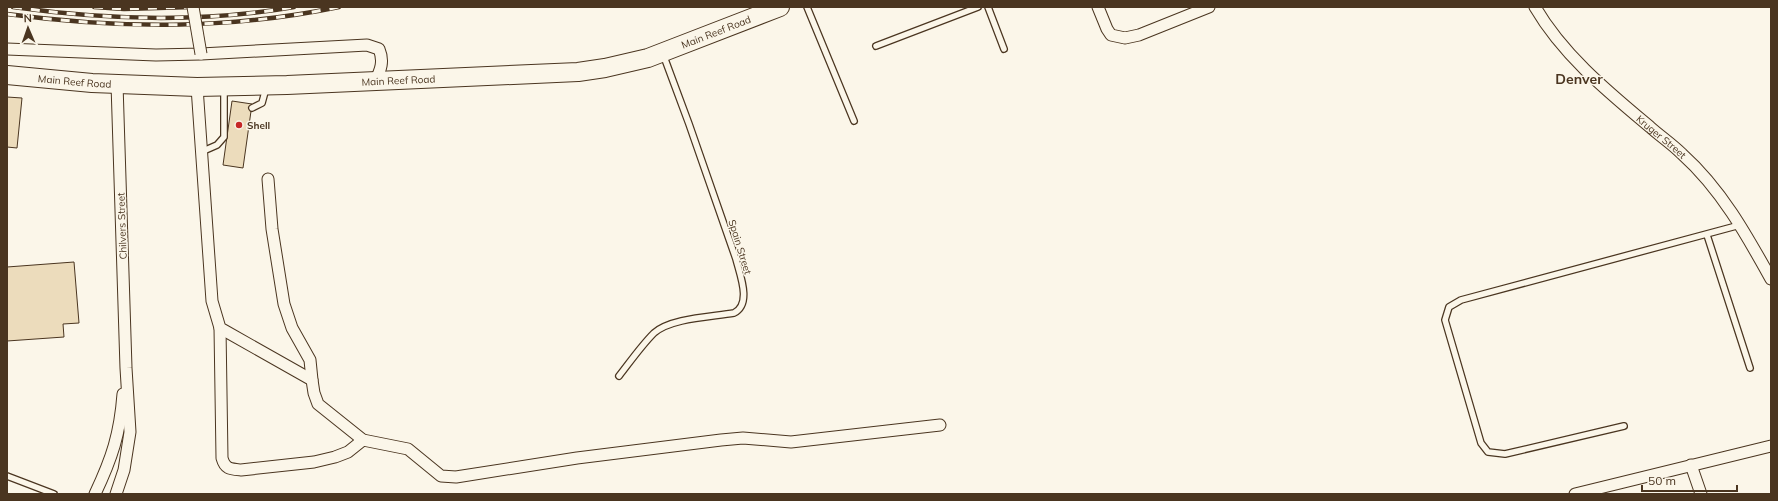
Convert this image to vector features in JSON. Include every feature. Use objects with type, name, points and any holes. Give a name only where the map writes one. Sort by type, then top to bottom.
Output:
[{"type":"main road","name":"Main Reef Road","points":[[7,75],[117,84],[196,87],[266,86],[578,72],[630,64],[662,54],[780,7]]},
{"type":"street","points":[[193,7],[201,54]]},
{"type":"street","points":[[1098,7],[1107,29],[1111,34],[1125,38],[1139,35],[1209,7]]},
{"type":"street","name":"Kruger Street","points":[[1535,7],[1551,32],[1598,82],[1682,153],[1706,177],[1740,225],[1771,279]]},
{"type":"street","points":[[7,49],[156,55],[367,45],[379,49],[382,56],[381,67],[375,81]]},
{"type":"street","name":"Chilvers Street","points":[[116,494],[124,470],[130,432],[126,368],[117,84]]},
{"type":"street","points":[[196,87],[212,302],[220,328],[222,458],[226,467],[241,470],[321,460],[342,455],[363,440]]},
{"type":"street","points":[[268,179],[273,236],[284,304],[292,328],[310,360],[314,393],[318,404],[363,440],[408,450],[441,476],[450,477],[577,458],[721,440],[751,438],[791,442],[940,425]]},
{"type":"street","points":[[220,328],[312,380]]},
{"type":"street","name":"Chilvers Street","points":[[95,494],[108,466],[120,428],[126,368]]},
{"type":"street","points":[[1575,494],[1771,446]]},
{"type":"street","points":[[1691,465],[1701,494]]},
{"type":"lane","points":[[807,7],[854,121]]},
{"type":"lane","points":[[876,46],[978,7]]},
{"type":"lane","points":[[988,7],[1004,49]]},
{"type":"lane","name":"Spain Street","points":[[619,376],[655,333],[663,328],[675,323],[734,313],[741,309],[744,303],[734,252],[690,124],[662,54]]},
{"type":"lane","points":[[201,152],[217,145],[223,139],[228,111],[224,86]]},
{"type":"lane","points":[[252,108],[262,103],[266,86]]},
{"type":"lane","points":[[1624,426],[1505,454],[1488,452],[1481,443],[1445,320],[1449,307],[1460,300],[1740,225]]},
{"type":"lane","points":[[1707,235],[1750,368]]},
{"type":"lane","points":[[7,476],[54,494]]},
{"type":"building","points":[[7,97],[22,98],[17,148],[7,147]]},
{"type":"building","name":"Shell","points":[[232,101],[252,104],[243,168],[223,165]]},
{"type":"building","points":[[74,262],[79,323],[63,324],[64,337],[7,341],[7,267]]},
{"type":"railway","points":[[13,7],[83,15],[154,18],[224,16],[294,7]]},
{"type":"railway","points":[[94,7],[124,9],[192,7]]},
{"type":"railway","points":[[7,14],[91,22],[173,25],[256,20],[297,15],[339,7]]},
{"type":"place","name":"Shell","points":[[239,125]]},
{"type":"district","name":"Denver","points":[[1579,79]]}]
